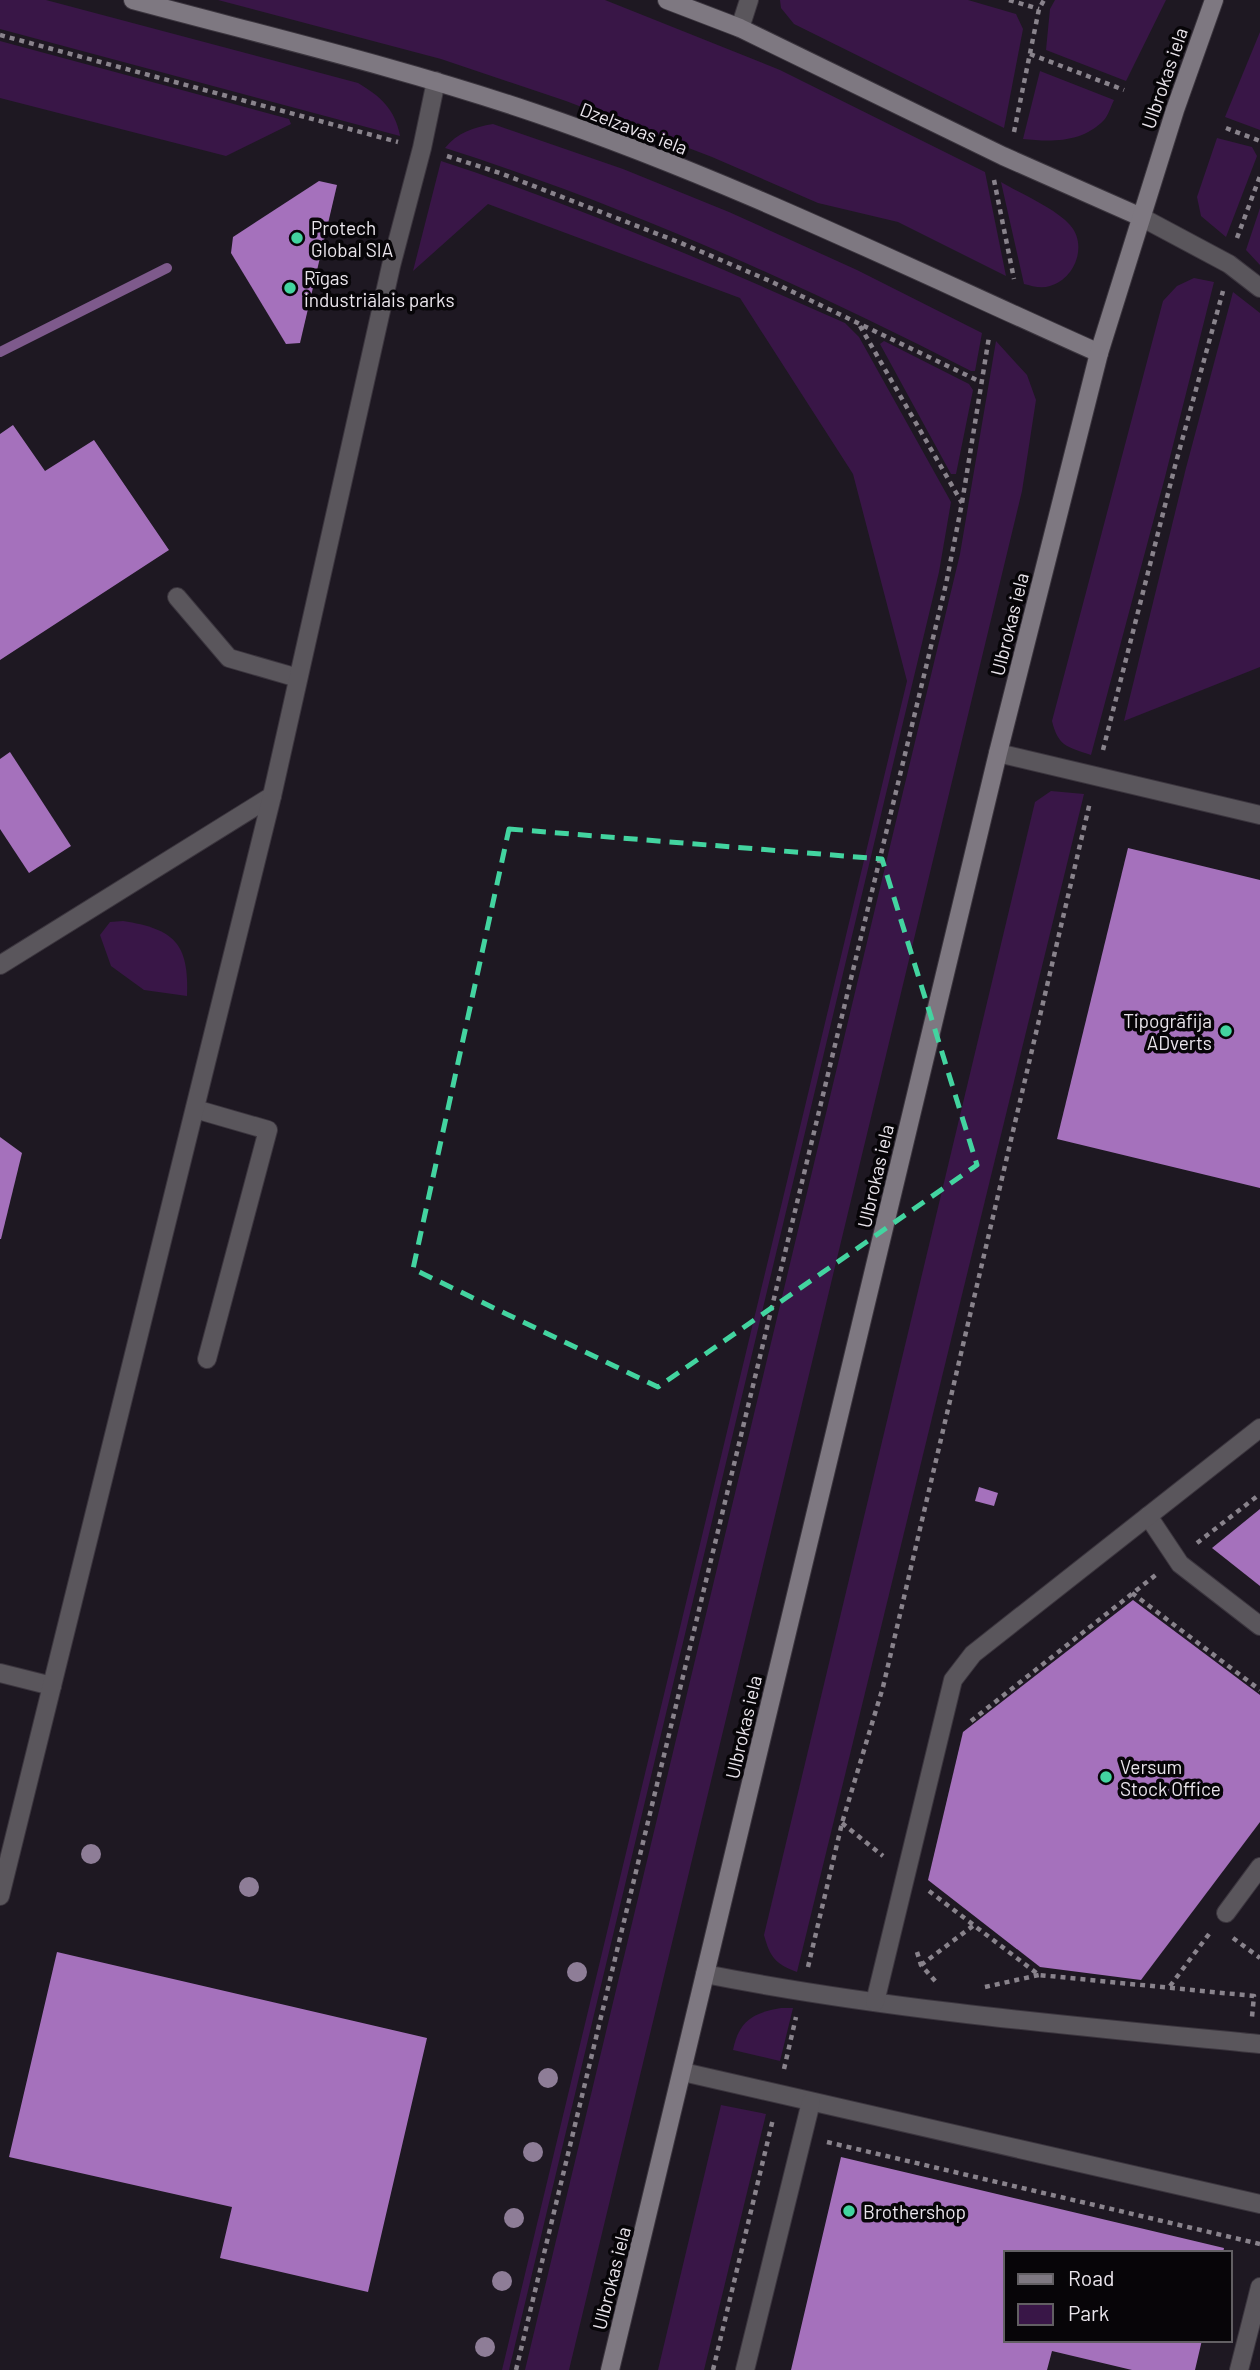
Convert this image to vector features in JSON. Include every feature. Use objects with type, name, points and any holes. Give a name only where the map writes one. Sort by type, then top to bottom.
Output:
[{"type":"main road","name":"Dzelzavas iela","points":[[133,0],[436,81],[623,145],[806,220],[1099,353]]},
{"type":"main road","points":[[667,0],[740,28],[1003,156],[1141,217]]},
{"type":"main road","name":"Ulbrokas iela","points":[[610,2370],[998,753],[1099,353],[1175,110],[1214,0]]},
{"type":"street","points":[[740,28],[749,0]]},
{"type":"street","points":[[0,1896],[272,796],[391,266],[422,148],[436,81]]},
{"type":"street","points":[[1141,217],[1229,264],[1260,288]]},
{"type":"street","points":[[177,597],[229,658],[298,678]]},
{"type":"street","points":[[998,753],[1260,815]]},
{"type":"street","points":[[0,965],[272,796]]},
{"type":"street","points":[[195,1109],[268,1130],[207,1359]]},
{"type":"street","points":[[874,2002],[953,1680],[973,1654],[1260,1428]]},
{"type":"street","points":[[1148,1516],[1177,1559],[1260,1626]]},
{"type":"street","points":[[0,1673],[52,1686]]},
{"type":"street","points":[[1220,1919],[1260,1867]]},
{"type":"street","points":[[705,1973],[802,1992],[874,2002],[1254,2043]]},
{"type":"street","points":[[682,2072],[1260,2204]]},
{"type":"street","points":[[745,2370],[811,2102]]},
{"type":"street","points":[[1239,2370],[1260,2287]]},
{"type":"path","points":[[1009,0],[1039,9]]},
{"type":"path","points":[[1014,133],[1039,9],[1044,0]]},
{"type":"path","points":[[0,35],[422,148],[500,173],[681,243],[770,281],[981,382]]},
{"type":"path","points":[[1030,54],[1124,90]]},
{"type":"path","points":[[1226,128],[1260,141]]},
{"type":"path","points":[[1235,245],[1260,176]]},
{"type":"path","points":[[993,178],[1014,279]]},
{"type":"path","points":[[713,2370],[842,1824],[883,1687],[1097,776],[1175,466],[1224,285]]},
{"type":"path","points":[[860,325],[962,503]]},
{"type":"path","points":[[516,2370],[942,597],[962,503],[989,337]]},
{"type":"path","points":[[969,1723],[1260,1494]]},
{"type":"path","points":[[1132,1593],[1260,1690]]},
{"type":"path","points":[[842,1824],[1039,1975]]},
{"type":"path","points":[[1170,1986],[1220,1919],[1260,1958]]},
{"type":"path","points":[[921,1965],[974,1925]]},
{"type":"path","points":[[916,1947],[921,1965],[931,1978],[945,1988]]},
{"type":"path","points":[[980,1988],[1039,1975],[1254,1996],[1254,2043]]},
{"type":"path","points":[[1253,2007],[1260,1999]]},
{"type":"path","points":[[803,2136],[1260,2244]]},
{"type":"highlighted area","points":[[509,829],[882,859],[977,1165],[658,1387],[413,1269]]},
{"type":"green space","points":[[0,0],[46,0],[358,83],[385,104],[394,118],[400,136],[0,29]]},
{"type":"green space","points":[[218,0],[605,0],[780,70],[985,172],[1006,276],[898,222],[818,203],[712,157],[566,101],[441,59]]},
{"type":"green space","points":[[780,0],[968,0],[1016,14],[1023,29],[1004,128],[794,24],[781,8]]},
{"type":"green space","points":[[1055,0],[1166,0],[1126,81],[1046,50],[1050,9]]},
{"type":"green space","points":[[1260,32],[1260,130],[1225,117]]},
{"type":"green space","points":[[0,41],[289,119],[291,124],[226,156],[0,98]]},
{"type":"green space","points":[[1040,71],[1114,100],[1105,118],[1095,128],[1076,137],[1044,141],[1023,139]]},
{"type":"green space","points":[[493,124],[623,169],[729,212],[857,270],[982,333],[975,371],[778,278],[647,221],[445,148],[466,132]]},
{"type":"green space","points":[[1217,138],[1252,147],[1257,156],[1226,237],[1201,216],[1197,197]]},
{"type":"green space","points":[[441,161],[594,216],[845,323],[859,337],[951,502],[939,572],[509,2370],[502,2370],[907,681],[853,474],[740,298],[488,204],[413,271]]},
{"type":"green space","points":[[1001,182],[1056,213],[1075,233],[1078,242],[1076,260],[1072,269],[1059,282],[1043,287],[1024,284]]},
{"type":"green space","points":[[1260,208],[1260,265],[1246,250]]},
{"type":"green space","points":[[1194,278],[1214,282],[1091,755],[1061,741],[1052,721],[1163,301],[1177,286]]},
{"type":"green space","points":[[1233,292],[1260,313],[1260,667],[1124,721],[1186,468]]},
{"type":"green space","points":[[884,341],[969,384],[973,390],[956,474],[951,474],[880,344]]},
{"type":"green space","points":[[996,341],[1027,375],[1036,400],[1022,491],[569,2370],[525,2370],[960,554]]},
{"type":"green space","points":[[1051,791],[1084,794],[797,1972],[774,1959],[764,1935],[1035,802]]},
{"type":"green space","points":[[123,921],[155,929],[175,942],[185,963],[187,996],[144,990],[111,966],[100,935],[110,922]]},
{"type":"green space","points":[[781,2008],[793,2008],[780,2061],[733,2050],[739,2032],[748,2020]]},
{"type":"green space","points":[[721,2105],[766,2114],[704,2370],[658,2370]]},
{"type":"building","points":[[319,181],[337,185],[300,343],[286,344],[231,253],[233,237]]},
{"type":"building","points":[[13,425],[45,471],[94,440],[169,550],[0,660],[0,434]]},
{"type":"building","points":[[10,752],[71,846],[29,873],[0,829],[0,759]]},
{"type":"building","points":[[1128,848],[1260,880],[1260,1188],[1057,1139]]},
{"type":"building","points":[[0,1137],[22,1153],[1,1239],[0,1239]]},
{"type":"building","points":[[979,1487],[998,1493],[994,1506],[975,1501]]},
{"type":"building","points":[[1260,1509],[1260,1586],[1212,1548]]},
{"type":"building","name":"Versum Stock Office","points":[[1133,1600],[1260,1695],[1260,1822],[1141,1980],[1040,1967],[928,1880],[963,1732]]},
{"type":"building","points":[[57,1952],[427,2038],[368,2292],[220,2258],[232,2207],[9,2157]]},
{"type":"building","points":[[841,2157],[1224,2248],[1223,2251],[1004,2251],[1004,2342],[1202,2342],[1195,2370],[1132,2370],[1052,2351],[1047,2370],[791,2370]]},
{"type":"waterway","points":[[0,352],[167,268]]},
{"type":"place","name":"Protech Global SIA","points":[[297,238]]},
{"type":"place","name":"Rīgas industriālais parks","points":[[290,288]]},
{"type":"place","name":"Tipogrāfija ADverts","points":[[1226,1031]]},
{"type":"place","name":"Versum Stock Office","points":[[1106,1777]]},
{"type":"place","name":"Brothershop","points":[[849,2211]]}]
